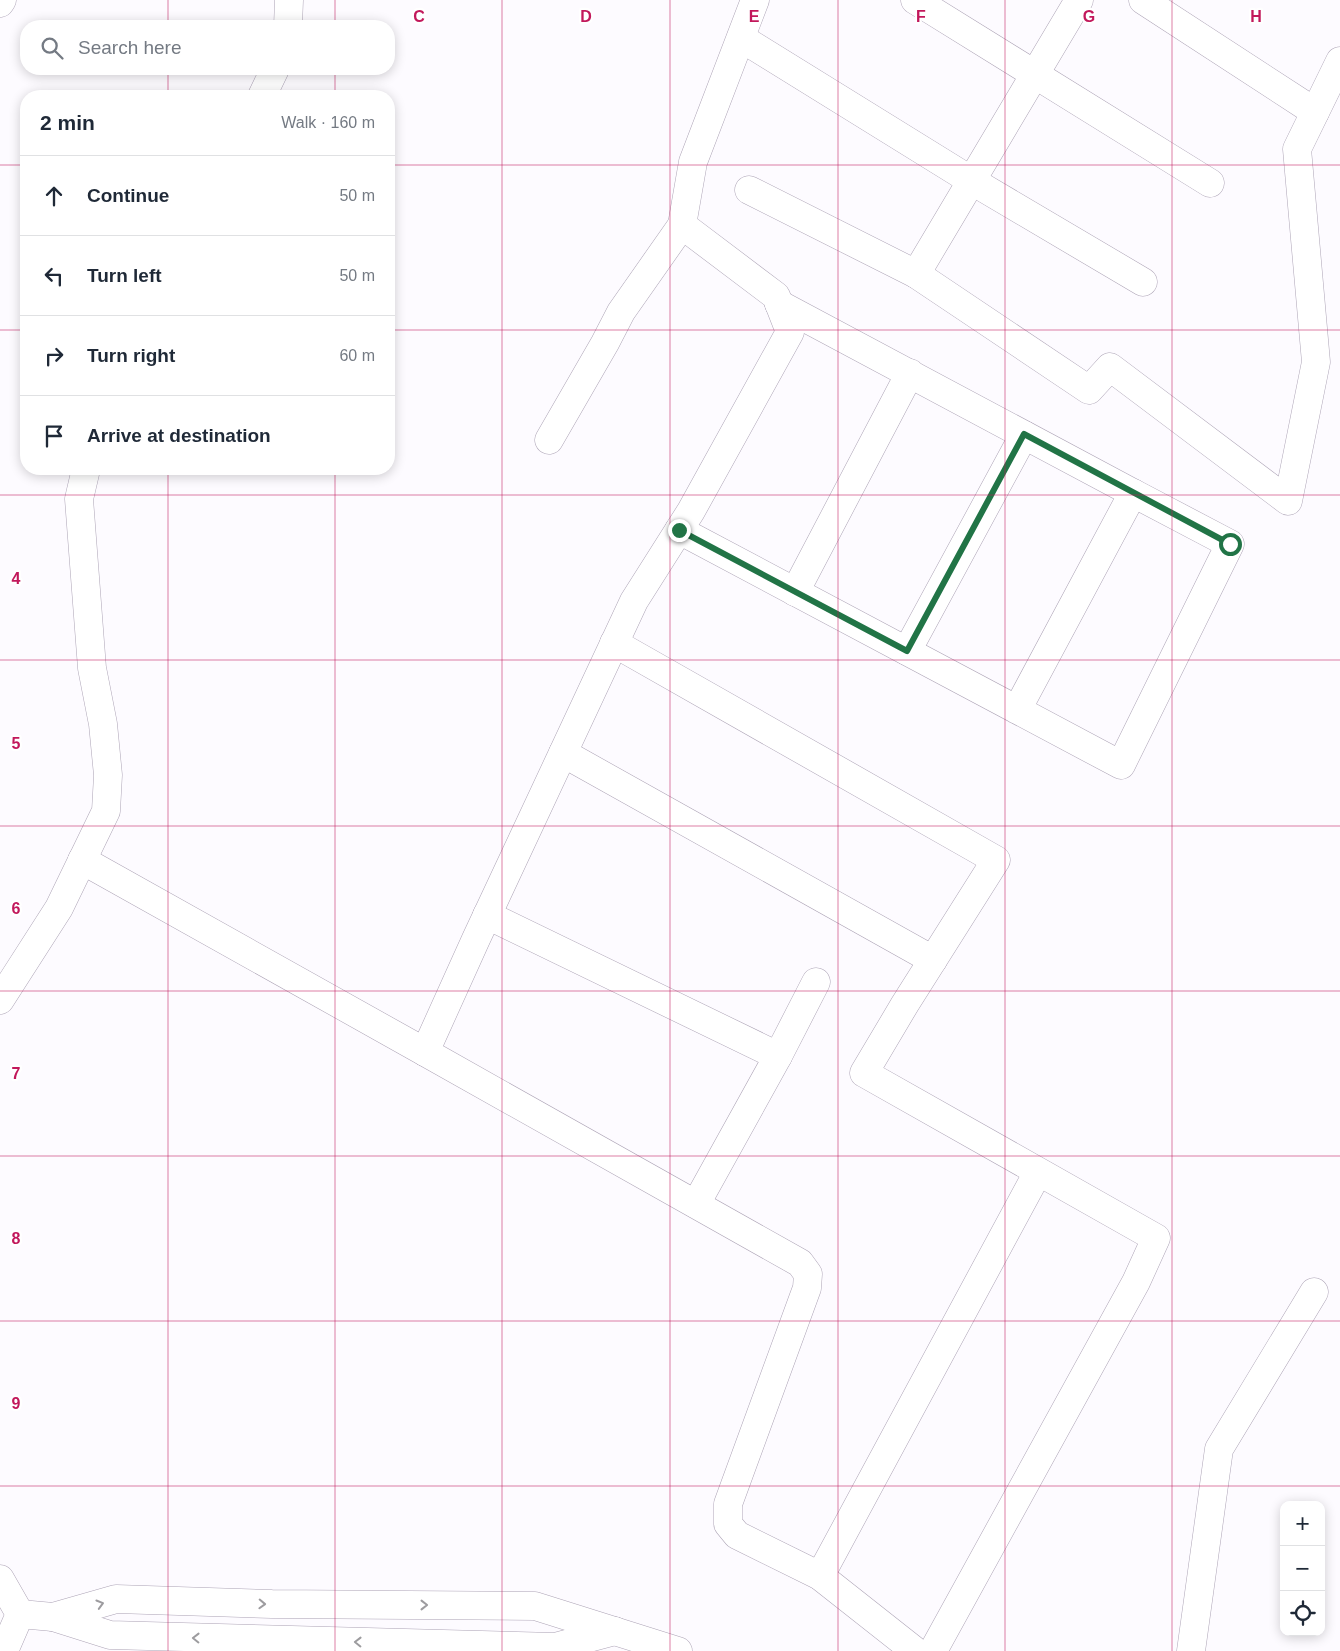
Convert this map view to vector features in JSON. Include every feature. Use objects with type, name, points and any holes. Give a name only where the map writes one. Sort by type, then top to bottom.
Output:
[{"type":"street","points":[[288,20],[289,0]]},
{"type":"street","points":[[916,0],[1210,183]]},
{"type":"street","points":[[916,274],[1079,0]]},
{"type":"street","points":[[1143,0],[1315,112]]},
{"type":"street","points":[[548,440],[621,312],[682,225],[693,162],[741,38],[746,3]]},
{"type":"street","points":[[741,38],[972,181],[1143,282]]},
{"type":"street","points":[[749,190],[916,274],[1089,390],[1110,367],[1288,501],[1316,362],[1297,149],[1340,61]]},
{"type":"street","points":[[265,90],[272,75]]},
{"type":"street","points":[[425,1052],[634,601],[679,530],[749,410],[790,332],[776,296],[682,225]]},
{"type":"street","points":[[679,530],[1120,765],[1230,544],[779,304]]},
{"type":"street","points":[[795,592],[910,373]]},
{"type":"street","points":[[907,651],[1024,434]]},
{"type":"street","points":[[0,1000],[59,908],[106,811],[108,775],[103,724],[92,668],[79,500],[85,475]]},
{"type":"street","points":[[1017,710],[1133,493]]},
{"type":"street","points":[[614,643],[996,860],[864,1073],[1156,1238],[1136,1282],[933,1651]]},
{"type":"street","points":[[563,753],[933,960]]},
{"type":"street","points":[[82,860],[800,1262],[808,1274],[808,1288],[728,1504],[728,1524],[737,1535],[820,1576],[915,1651]]},
{"type":"street","points":[[487,915],[778,1056]]},
{"type":"street","points":[[696,1204],[778,1056],[816,982]]},
{"type":"street","points":[[820,1576],[1038,1172]]},
{"type":"street","points":[[1190,1651],[1219,1449],[1314,1292]]},
{"type":"street","points":[[4,1651],[8,1598],[53,1617],[110,1635],[555,1647],[615,1631]]},
{"type":"street","points":[[53,1617],[116,1599],[272,1604],[535,1606],[678,1651]]},
{"type":"route","points":[[679,530],[907,651],[1024,434],[1230,544]]}]
